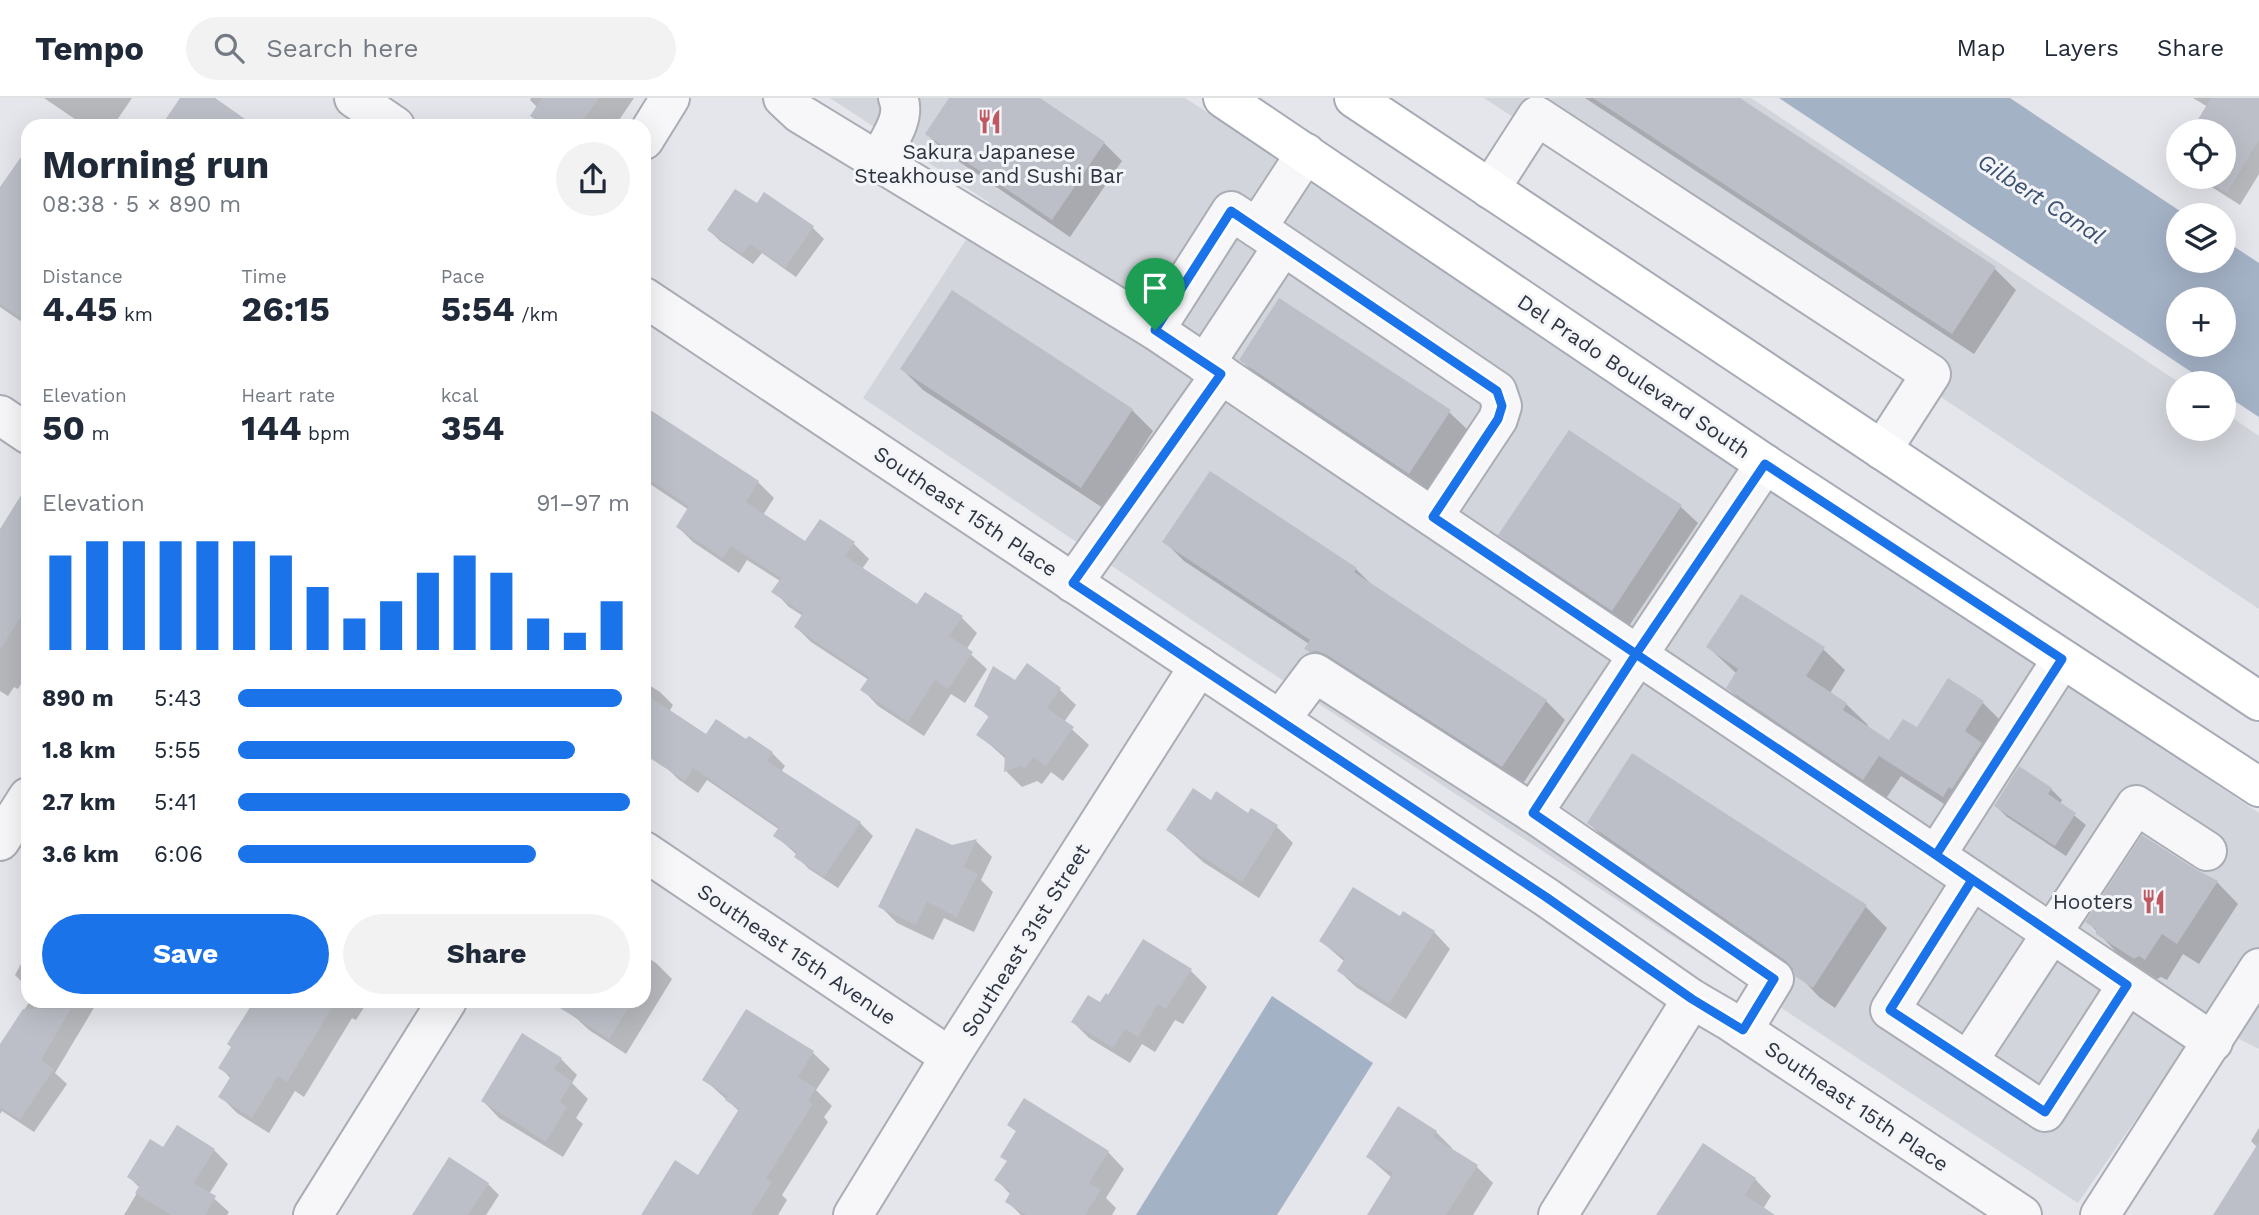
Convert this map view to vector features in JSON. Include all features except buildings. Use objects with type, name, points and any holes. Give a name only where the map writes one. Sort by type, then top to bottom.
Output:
[{"type":"main road","name":"Del Prado Boulevard South","points":[[1223,98],[1765,464],[2259,787]]},
{"type":"main road","points":[[1354,98],[2259,701]]},
{"type":"street","points":[[354,98],[385,119]]},
{"type":"street","points":[[651,129],[670,98]]},
{"type":"street","points":[[878,161],[900,117],[898,98]]},
{"type":"street","points":[[797,103],[878,161],[1155,330],[2213,1042]]},
{"type":"street","points":[[1490,189],[1537,116],[1931,374],[1882,450]]},
{"type":"street","points":[[1073,583],[1213,369],[1306,153]]},
{"type":"street","points":[[1155,330],[1231,211],[1270,237],[1497,391],[1502,406],[1498,419],[1433,517]]},
{"type":"street","name":"Southeast 15th Place","points":[[651,302],[1546,897],[1692,999],[2022,1215]]},
{"type":"street","points":[[0,415],[21,429]]},
{"type":"street","points":[[1533,813],[1636,654],[1765,464]]},
{"type":"street","points":[[1936,855],[2062,659]]},
{"type":"street","name":"Southeast 31st Street","points":[[853,1215],[950,1057],[1199,666]]},
{"type":"street","points":[[1280,720],[1315,673],[1533,813],[1774,979],[1743,1030]]},
{"type":"street","points":[[1968,1061],[2136,805],[2207,851]]},
{"type":"street","points":[[0,841],[21,808]]},
{"type":"street","name":"Southeast 15th Avenue","points":[[651,856],[950,1057]]},
{"type":"street","points":[[1972,880],[1890,1010],[2045,1112],[2127,985]]},
{"type":"street","points":[[2100,1215],[2259,968]]},
{"type":"street","points":[[1558,1215],[1692,999]]},
{"type":"street","points":[[313,1215],[443,1008]]},
{"type":"shaded area","points":[[830,98],[1185,98],[1309,177],[2259,813],[2259,1049],[2204,1021],[2078,1203],[1220,639],[863,398],[990,203]]},
{"type":"shaded area","points":[[1484,98],[1751,98],[2166,374],[2166,441],[2236,441],[2236,420],[2259,436],[2259,609]]},
{"type":"water","name":"Gilbert Canal","points":[[1779,98],[2010,98],[2168,203],[2166,273],[2236,273],[2236,248],[2259,263],[2259,417],[2236,402],[2236,371],[2190,371],[2169,357],[2236,357],[2236,287],[2166,287],[2166,355]]},
{"type":"water","points":[[1272,996],[1373,1063],[1277,1215],[1136,1215]]},
{"type":"place","name":"Sakura Japanese Steakhouse and Sushi Bar","points":[[989,122]]},
{"type":"place","name":"Hooters","points":[[2153,901]]},
{"type":"route","points":[[1155,330],[1221,374],[1073,583],[1546,897],[1692,999],[1743,1030],[1774,979],[1533,813],[1636,654],[1972,880],[2053,933],[2127,985],[2045,1112],[1890,1010],[1972,880],[1936,855],[2062,659],[1765,464],[1636,654],[1433,517],[1498,419],[1502,406],[1497,391],[1231,211],[1155,330]]}]
